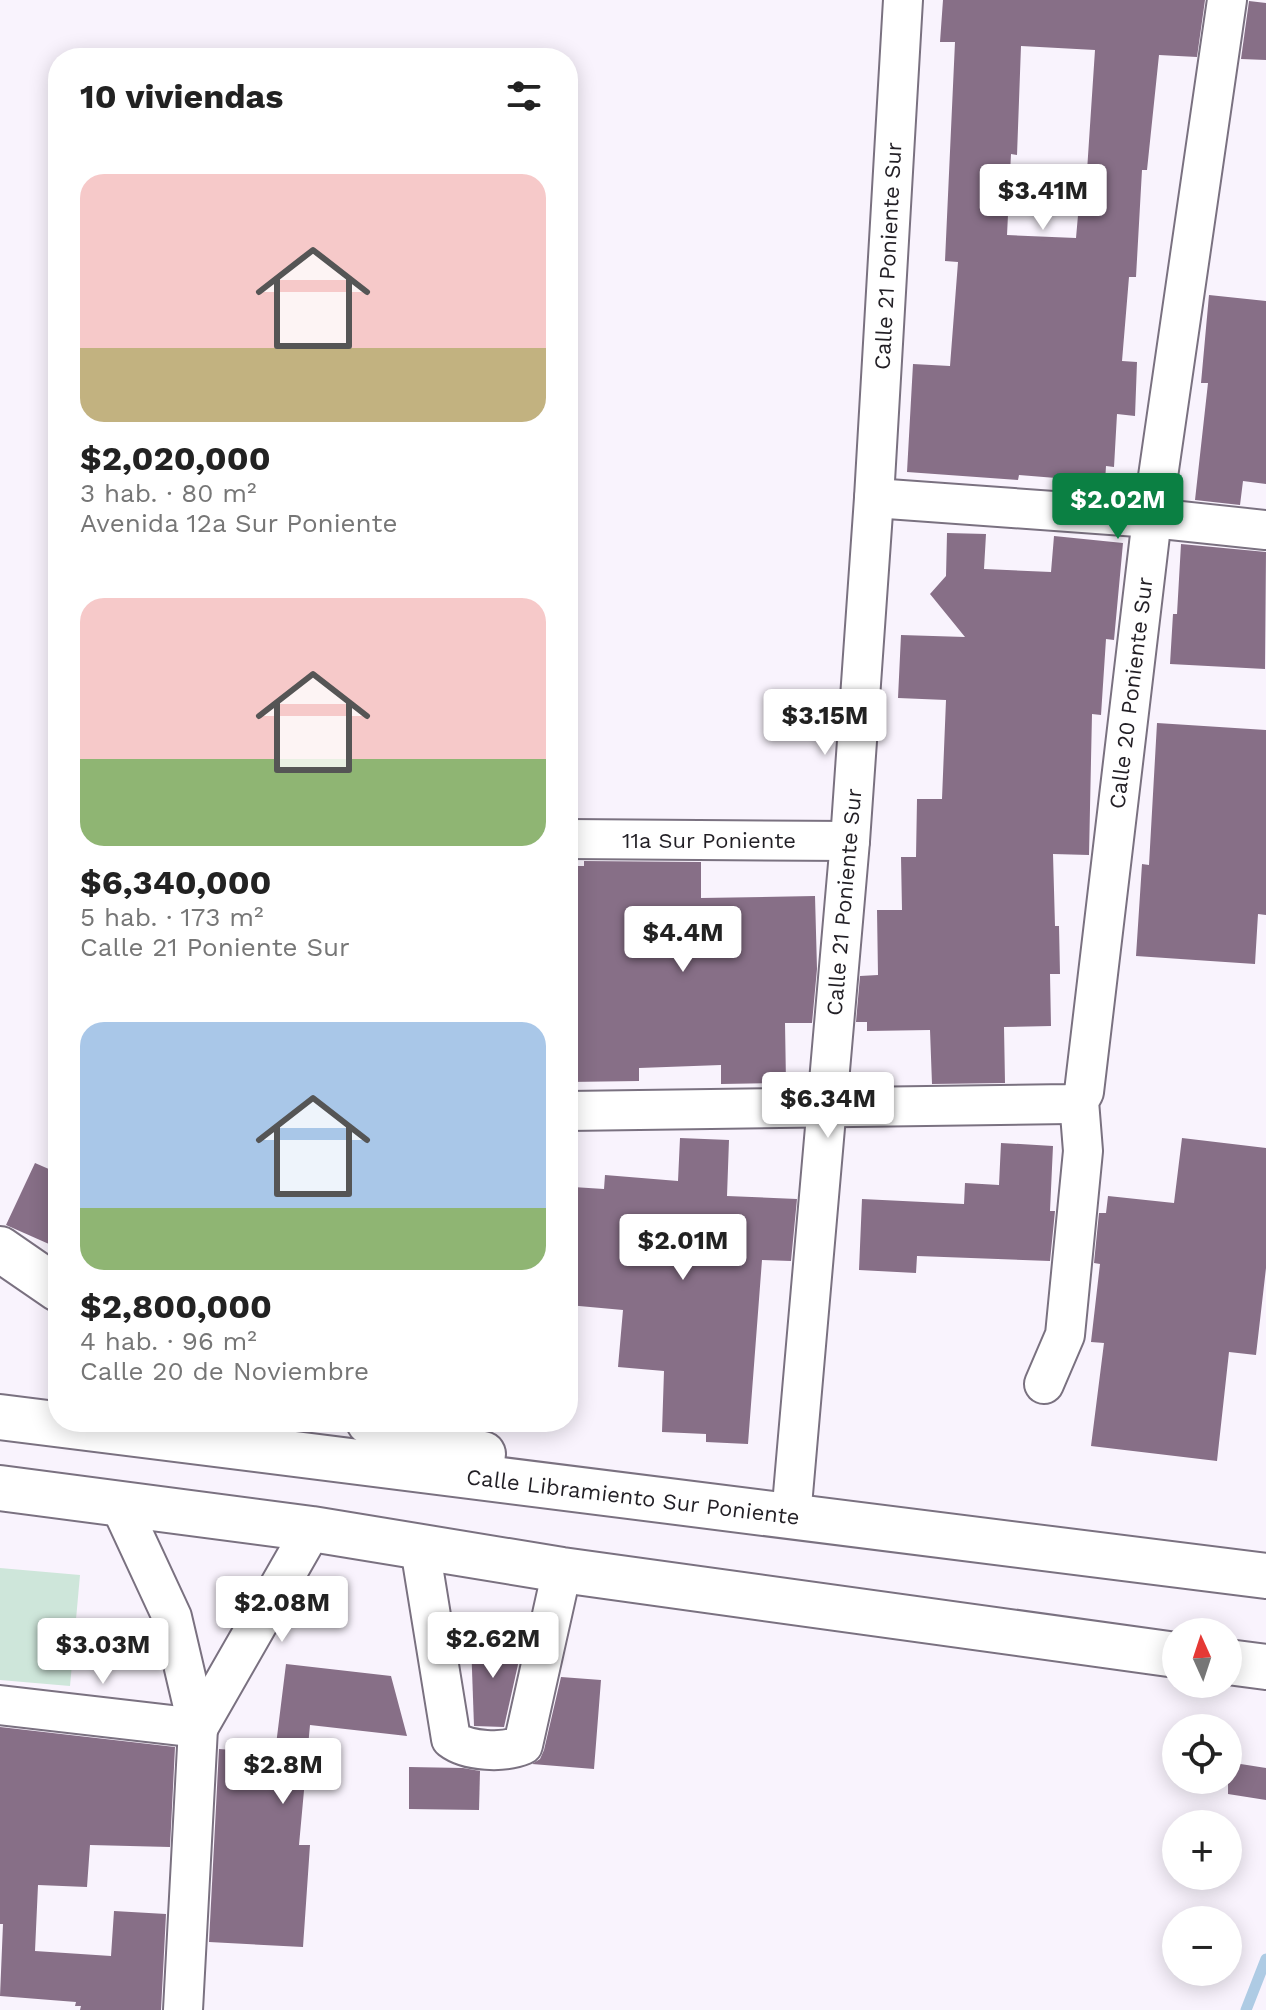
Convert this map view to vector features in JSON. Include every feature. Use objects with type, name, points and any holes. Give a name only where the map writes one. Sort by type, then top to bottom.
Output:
[{"type":"main road","points":[[0,1249],[48,1282]]},
{"type":"main road","name":"Calle Libramiento Sur Poniente","points":[[0,1417],[48,1423]]},
{"type":"main road","name":"Calle Libramiento Sur Poniente","points":[[120,1432],[1266,1576]]},
{"type":"main road","points":[[399,1432],[439,1445],[773,1514]]},
{"type":"main road","points":[[0,1488],[312,1529],[562,1570],[1162,1653]]},
{"type":"main road","points":[[1242,1664],[1266,1667]]},
{"type":"street","name":"Calle 21 Poniente Sur","points":[[773,1514],[825,1109],[850,841],[903,0]]},
{"type":"street","name":"Calle 20 Poniente Sur","points":[[1044,1384],[1065,1335],[1083,1151],[1079,1101],[1084,1092],[1152,518],[1227,0]]},
{"type":"street","points":[[874,498],[1152,518],[1266,530]]},
{"type":"street","name":"11a Sur Poniente","points":[[578,839],[850,841]]},
{"type":"street","points":[[578,1111],[825,1109],[1069,1104],[1079,1101]]},
{"type":"street","points":[[120,1505],[172,1617],[198,1728],[183,2010]]},
{"type":"street","points":[[198,1728],[312,1529]]},
{"type":"street","points":[[420,1548],[451,1739],[458,1745],[509,1751],[523,1745],[562,1570]]},
{"type":"street","points":[[0,1705],[198,1728]]},
{"type":"green space","points":[[0,1568],[80,1575],[70,1686],[0,1680]]},
{"type":"building","points":[[943,0],[1205,0],[1197,57],[1159,55],[1147,170],[1142,170],[1136,277],[1129,277],[1122,361],[1137,362],[1135,416],[1117,414],[1114,467],[1106,466],[1105,482],[1019,475],[1018,480],[907,472],[913,364],[950,366],[958,262],[945,261],[955,42],[940,42]],"holes":[[[1021,46],[1095,50],[1087,171],[1082,170],[1076,238],[1007,235],[1011,154],[1017,155]]]},
{"type":"building","points":[[1249,1],[1266,3],[1266,60],[1241,59]]},
{"type":"building","points":[[1209,295],[1266,301],[1266,484],[1243,481],[1240,505],[1195,500],[1208,383],[1201,383]]},
{"type":"building","points":[[947,533],[986,534],[984,569],[1051,572],[1054,536],[1123,543],[1114,640],[1106,639],[1101,715],[1092,714],[1089,855],[1053,854],[1060,974],[1050,974],[1051,1026],[1004,1027],[1005,1083],[932,1084],[930,1030],[867,1031],[867,1022],[856,1022],[860,976],[878,975],[877,910],[902,910],[901,857],[916,857],[917,799],[942,799],[946,700],[898,698],[901,635],[965,637],[930,594],[946,576]]},
{"type":"building","points":[[1181,544],[1266,552],[1265,669],[1170,664],[1173,614],[1177,614]]},
{"type":"building","points":[[1157,723],[1266,730],[1266,915],[1258,914],[1255,964],[1136,956],[1142,864],[1149,865]]},
{"type":"building","points":[[584,861],[701,862],[701,898],[815,896],[817,969],[812,1023],[785,1023],[786,1083],[721,1084],[721,1065],[639,1068],[639,1081],[578,1082],[578,866],[584,866]]},
{"type":"building","points":[[680,1138],[729,1140],[727,1196],[797,1199],[791,1261],[762,1260],[748,1444],[706,1442],[706,1434],[662,1432],[664,1371],[618,1367],[623,1310],[578,1306],[578,1187],[604,1189],[605,1175],[678,1181]]},
{"type":"building","points":[[1182,1138],[1266,1148],[1266,1268],[1256,1355],[1229,1352],[1217,1461],[1091,1446],[1104,1343],[1091,1342],[1100,1264],[1094,1263],[1099,1213],[1106,1213],[1108,1196],[1174,1203]]},
{"type":"building","points":[[1001,1143],[1053,1146],[1050,1211],[1055,1211],[1050,1261],[917,1256],[916,1273],[859,1270],[862,1199],[964,1204],[965,1183],[999,1185]]},
{"type":"building","points":[[35,1163],[48,1169],[48,1244],[6,1225]]},
{"type":"building","points":[[519,1640],[519,1660],[504,1727],[474,1726],[471,1642]]},
{"type":"building","points":[[286,1664],[391,1676],[407,1736],[310,1725],[299,1845],[310,1845],[303,1947],[209,1942],[219,1749],[275,1753]]},
{"type":"building","points":[[561,1677],[601,1680],[594,1769],[532,1764],[540,1759],[544,1750]]},
{"type":"building","points":[[0,1727],[175,1747],[170,1847],[90,1845],[87,1887],[38,1885],[35,1951],[111,1956],[114,1911],[166,1914],[161,2010],[80,2010],[81,2006],[75,2006],[76,2002],[0,1996],[3,1924],[0,1924]]},
{"type":"building","points":[[1242,1764],[1266,1768],[1266,1800],[1228,1794],[1242,1794]]},
{"type":"building","points":[[409,1767],[480,1771],[479,1810],[409,1809]]},
{"type":"waterway","points":[[1246,2010],[1266,1959]]}]
